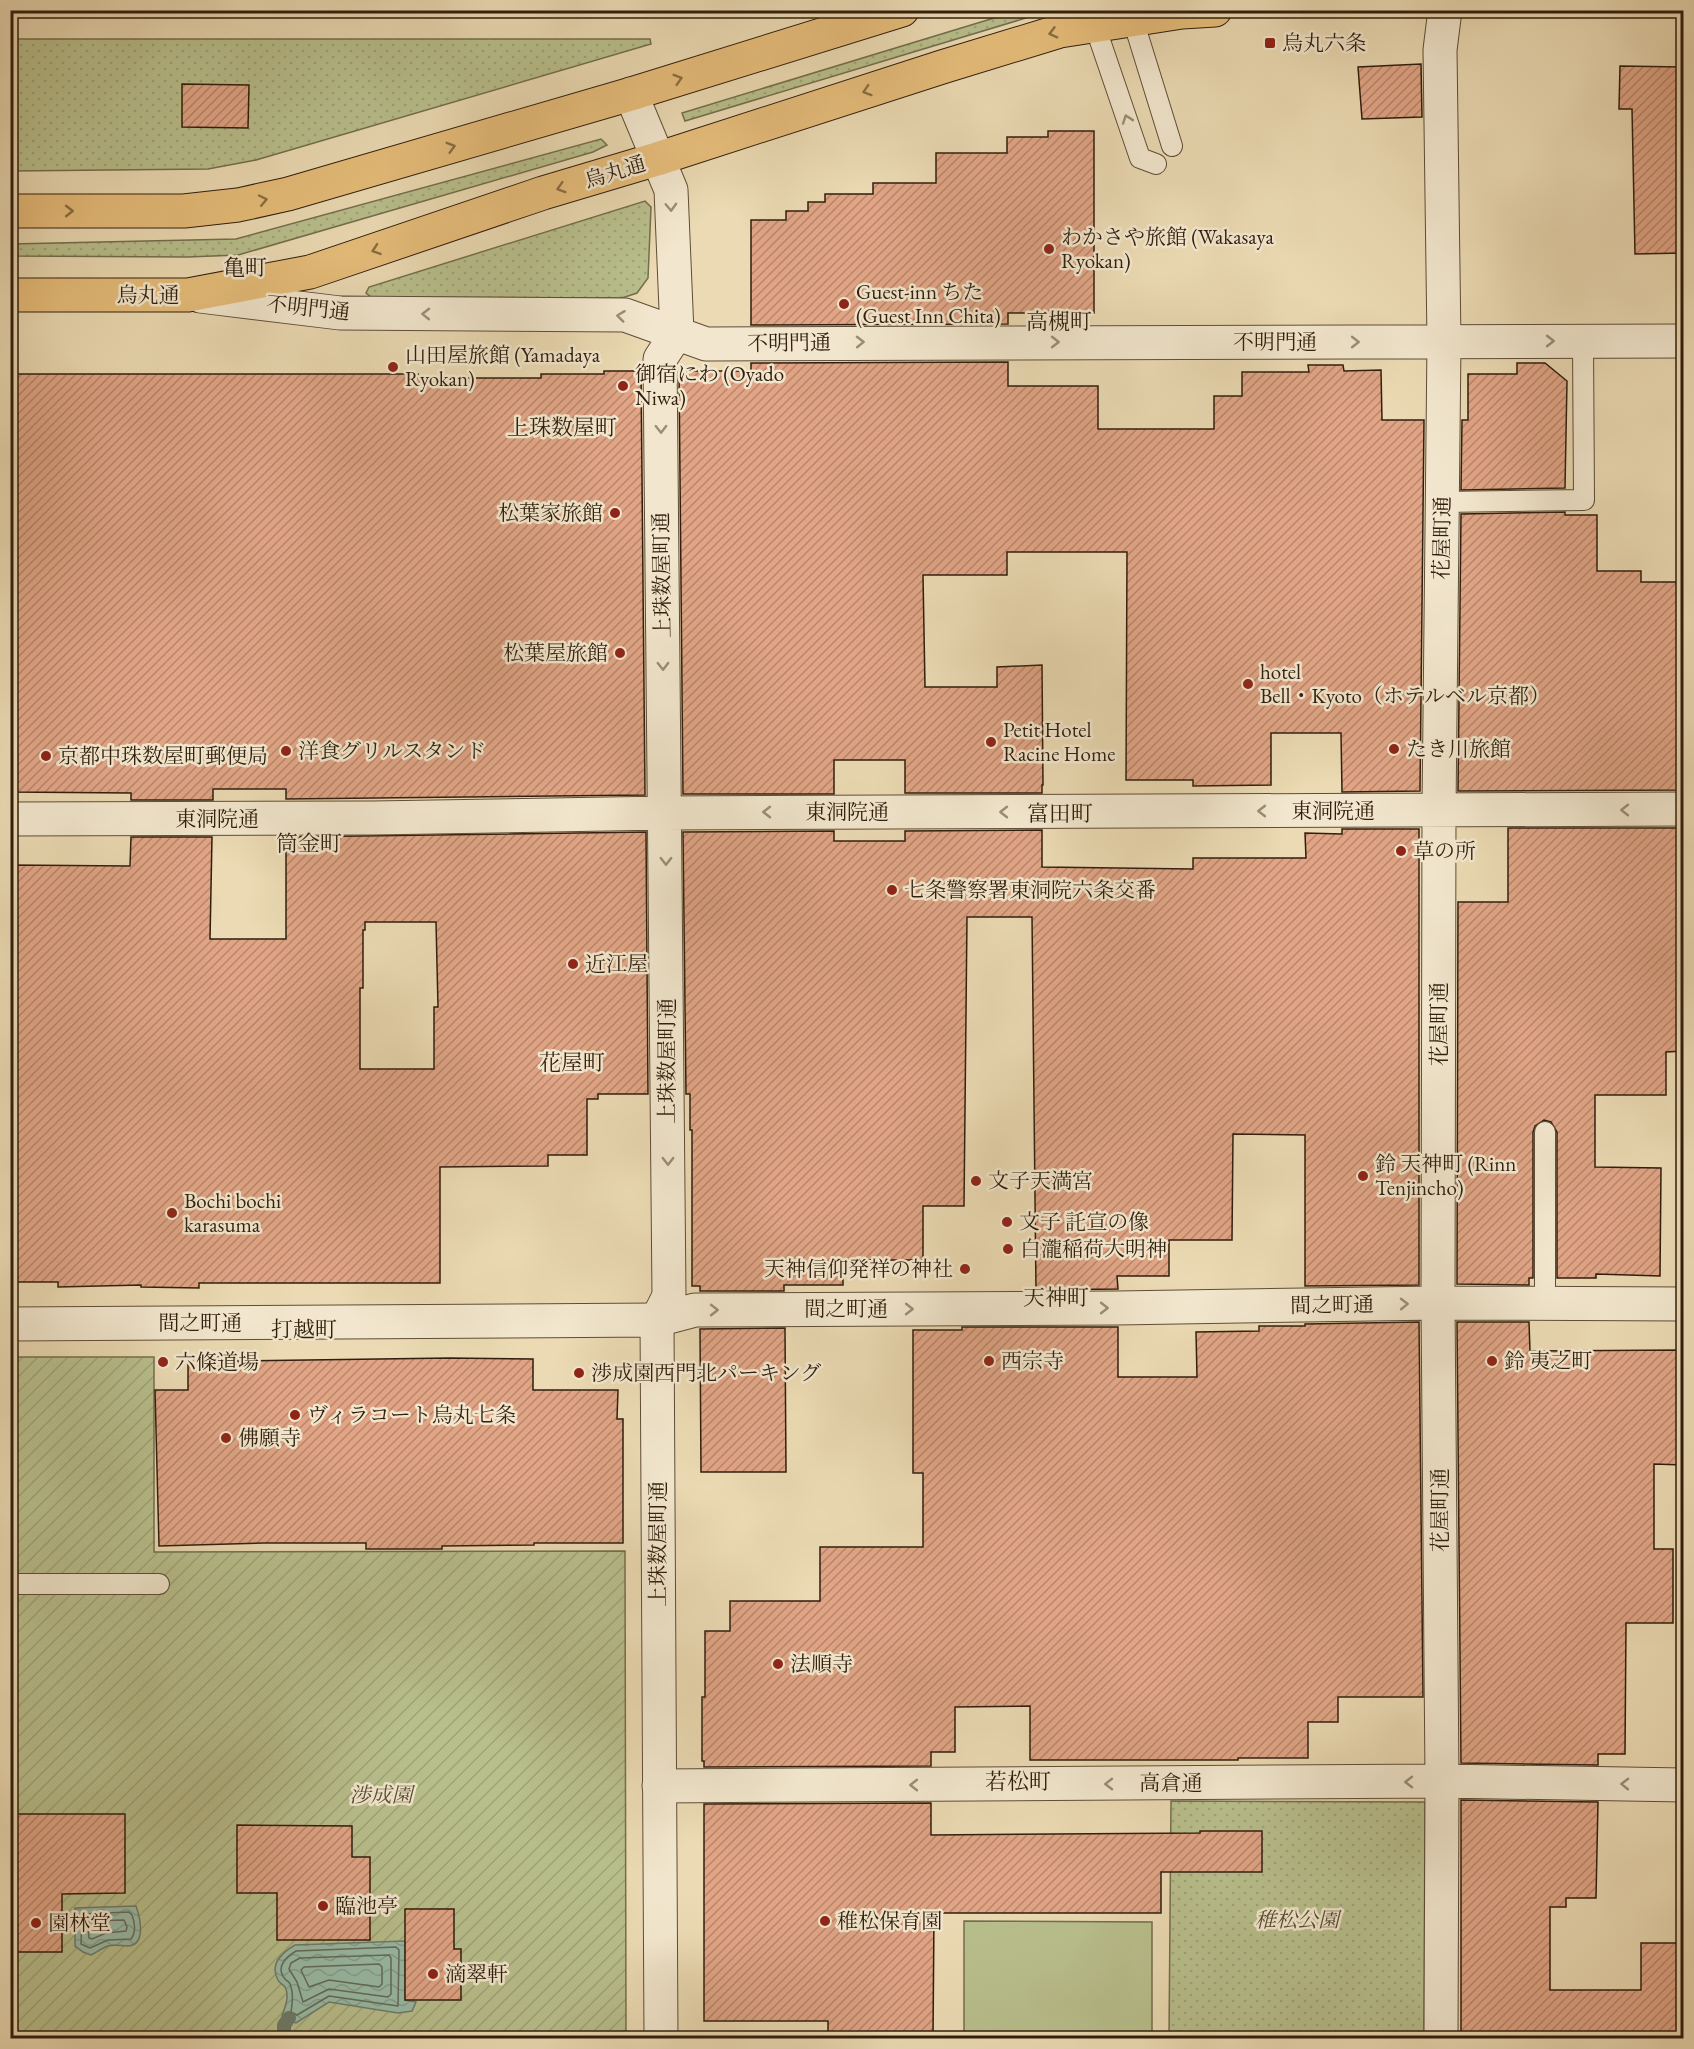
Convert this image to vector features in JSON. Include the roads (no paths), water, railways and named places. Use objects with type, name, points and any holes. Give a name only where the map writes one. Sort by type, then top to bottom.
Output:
[{"type":"highway","points":[[10,211],[184,211],[238,205],[288,194],[631,94],[902,10]]},
{"type":"highway","name":"烏丸通","points":[[10,295],[188,295],[310,272],[543,193],[1060,31],[1182,12],[1215,10]]},
{"type":"street","name":"花屋町通","points":[[1441,2038],[1442,1781],[1438,1303],[1439,810],[1444,342],[1440,50],[1445,10]]},
{"type":"street","points":[[631,94],[671,190],[677,333]]},
{"type":"street","name":"不明門通","points":[[188,295],[340,313],[625,315],[706,344],[1683,341]]},
{"type":"street","name":"上珠数屋町通","points":[[661,2038],[657,1320],[669,1296],[660,359],[677,333]]},
{"type":"street","name":"東洞院通","points":[[10,819],[361,818],[665,813],[1683,809]]},
{"type":"street","name":"間之町通","points":[[10,1324],[657,1320],[695,1310],[1117,1308],[1438,1303],[1683,1304]]},
{"type":"street","name":"高倉通","points":[[659,1786],[1442,1781],[1683,1785]]},
{"type":"lane","points":[[1133,20],[1172,146]]},
{"type":"lane","points":[[1095,26],[1140,159],[1156,164]]},
{"type":"lane","points":[[1442,502],[1584,500],[1583,341]]},
{"type":"lane","points":[[1545,1132],[1545,1304]]},
{"type":"lane","points":[[10,1584],[159,1584]]},
{"type":"water","points":[[136,1906],[140,1936],[133,1945],[108,1946],[91,1955],[75,1946],[75,1908]]},
{"type":"water","points":[[405,1941],[405,2000],[416,2002],[412,2011],[398,2013],[329,2002],[296,2023],[282,2016],[287,1994],[285,1987],[278,1980],[275,1969],[282,1955],[295,1945]]},
{"type":"waterway","points":[[284,2038],[284,2025],[289,2018]]},
{"type":"place","name":"烏丸六条","points":[[1270,43]]},
{"type":"place","name":"わかさや旅館 (Wakasaya Ryokan)","points":[[1049,249]]},
{"type":"place","name":"Guest-inn ちた (Guest Inn Chita)","points":[[844,304]]},
{"type":"place","name":"山田屋旅館 (Yamadaya Ryokan)","points":[[393,367]]},
{"type":"place","name":"御宿にわ (Oyado Niwa)","points":[[623,386]]},
{"type":"place","name":"松葉家旅館","points":[[615,513]]},
{"type":"place","name":"松葉屋旅館","points":[[620,653]]},
{"type":"place","name":"hotel Bell・Kyoto（ホテルベル京都）","points":[[1248,684]]},
{"type":"place","name":"Petit Hotel Racine Home","points":[[991,742]]},
{"type":"place","name":"たき川旅館","points":[[1394,749]]},
{"type":"place","name":"洋食グリルスタンド","points":[[286,751]]},
{"type":"place","name":"京都中珠数屋町郵便局","points":[[46,756]]},
{"type":"place","name":"草の所","points":[[1401,851]]},
{"type":"place","name":"七条警察署東洞院六条交番","points":[[892,890]]},
{"type":"place","name":"近江屋","points":[[573,964]]},
{"type":"place","name":"鈴 天神町 (Rinn Tenjincho)","points":[[1363,1176]]},
{"type":"place","name":"文子天満宮","points":[[976,1181]]},
{"type":"place","name":"Bochi bochi karasuma","points":[[172,1213]]},
{"type":"place","name":"文子 託宣の像","points":[[1007,1222]]},
{"type":"place","name":"白瀧稲荷大明神","points":[[1008,1249]]},
{"type":"place","name":"天神信仰発祥の神社","points":[[965,1269]]},
{"type":"place","name":"西宗寺","points":[[989,1361]]},
{"type":"place","name":"鈴 夷之町","points":[[1492,1361]]},
{"type":"place","name":"六條道場","points":[[163,1362]]},
{"type":"place","name":"渉成園西門北パーキング","points":[[579,1373]]},
{"type":"place","name":"ヴィラコート烏丸七条","points":[[295,1415]]},
{"type":"place","name":"佛願寺","points":[[226,1438]]},
{"type":"place","name":"法順寺","points":[[778,1664]]},
{"type":"place","name":"臨池亭","points":[[323,1906]]},
{"type":"place","name":"稚松保育園","points":[[825,1921]]},
{"type":"place","name":"園林堂","points":[[36,1923]]},
{"type":"place","name":"滴翠軒","points":[[433,1974]]},
{"type":"district","name":"亀町","points":[[245,267]]},
{"type":"district","name":"高槻町","points":[[1059,321]]},
{"type":"district","name":"上珠数屋町","points":[[562,427]]},
{"type":"district","name":"富田町","points":[[1060,813]]},
{"type":"district","name":"筒金町","points":[[309,843]]},
{"type":"district","name":"花屋町","points":[[572,1062]]},
{"type":"district","name":"天神町","points":[[1056,1297]]},
{"type":"district","name":"打越町","points":[[304,1329]]},
{"type":"district","name":"若松町","points":[[1018,1781]]},
{"type":"park label","name":"渉成園","points":[[381,1795]]},
{"type":"park label","name":"稚松公園","points":[[1297,1920]]}]
